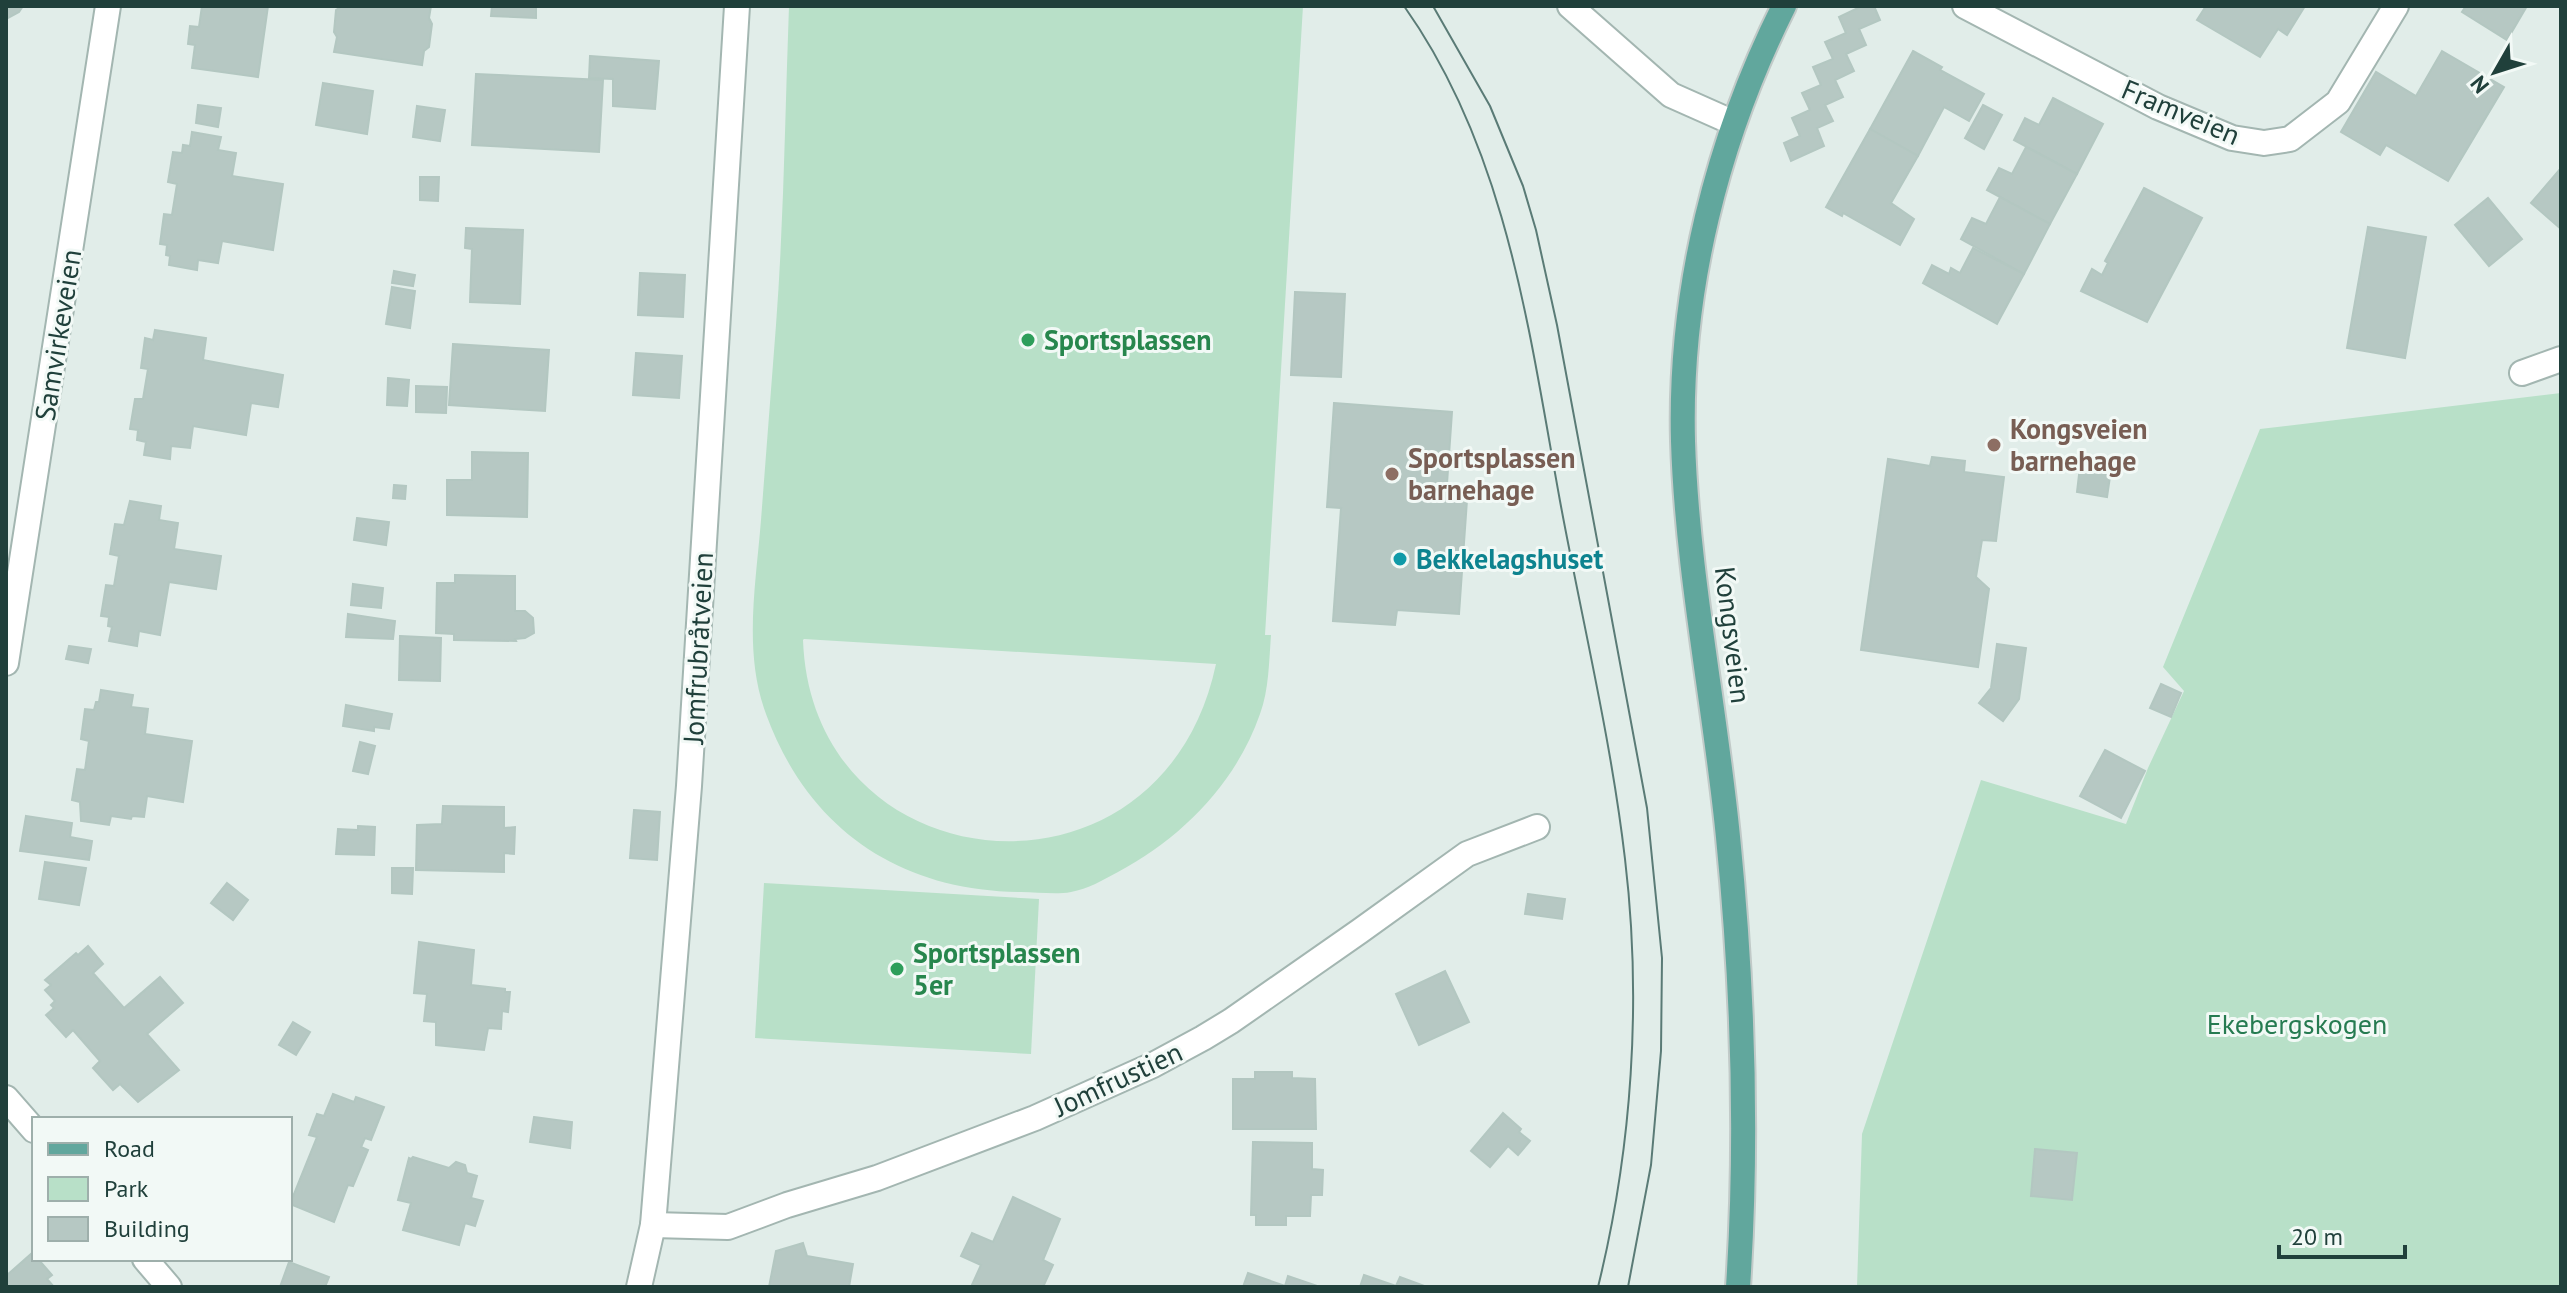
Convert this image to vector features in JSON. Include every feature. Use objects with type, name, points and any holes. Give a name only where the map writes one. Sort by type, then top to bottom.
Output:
[{"type":"main road","name":"Kongsveien","points":[[1738,1287],[1743,1200],[1741,998],[1728,835],[1691,545],[1683,439],[1683,389],[1693,287],[1713,193],[1734,123],[1784,6]]},
{"type":"street","name":"Samvirkeveien","points":[[6,663],[108,6]]},
{"type":"street","name":"Jomfrubråtveien","points":[[639,1287],[653,1225],[689,786],[737,6]]},
{"type":"street","points":[[1570,6],[1671,95],[1734,123]]},
{"type":"street","name":"Framveien","points":[[1965,6],[2158,107],[2232,138],[2264,143],[2290,139],[2338,102],[2396,6]]},
{"type":"street","points":[[2522,373],[2561,359]]},
{"type":"street","name":"Jomfrustien","points":[[653,1225],[728,1227],[787,1205],[877,1178],[1035,1118],[1153,1065],[1231,1021],[1467,854],[1537,827]]},
{"type":"street","points":[[6,1098],[32,1128]]},
{"type":"street","points":[[147,1261],[169,1287]]},
{"type":"green space","name":"Sportsplassen","points":[[789,6],[1303,6],[1265,635],[1271,635],[1263,705],[1237,763],[1204,806],[1164,843],[1083,889],[1053,893],[977,889],[936,880],[898,866],[864,846],[833,821],[806,790],[784,755],[766,714],[755,667],[753,618],[779,285]],"holes":[[[804,639],[1216,664],[1183,747],[1130,803],[1064,834],[993,841],[923,824],[864,784],[821,722]]]},
{"type":"green space","name":"Ekebergskogen","points":[[2561,393],[2561,1287],[1857,1287],[1862,1134],[1981,780],[2126,824],[2184,691],[2163,667],[2260,429]]},
{"type":"green space","name":"Sportsplassen 5er","points":[[764,883],[1039,899],[1031,1054],[755,1038]]},
{"type":"building","points":[[6,6],[23,6],[6,19]]},
{"type":"building","points":[[202,6],[268,6],[258,77],[192,68],[195,45],[188,44],[190,26],[199,27]]},
{"type":"building","points":[[342,6],[431,6],[429,47],[424,51],[422,65],[334,52],[336,10]]},
{"type":"building","points":[[492,6],[536,6],[536,18],[491,16]]},
{"type":"building","points":[[1862,6],[1874,6],[1880,20],[1859,29],[1866,45],[1846,54],[1854,71],[1835,80],[1843,97],[1825,105],[1833,121],[1817,128],[1824,146],[1791,161],[1784,143],[1800,136],[1792,118],[1810,110],[1802,93],[1821,85],[1813,67],[1833,59],[1825,42],[1846,33],[1839,17]]},
{"type":"building","points":[[2206,6],[2305,6],[2287,35],[2278,29],[2260,57],[2197,20]]},
{"type":"building","points":[[2466,6],[2527,6],[2507,40],[2462,12]]},
{"type":"building","points":[[1913,51],[1984,94],[1969,121],[1944,107],[1918,156],[1870,129]]},
{"type":"building","points":[[2442,51],[2504,87],[2448,181],[2386,145],[2380,155],[2341,132],[2376,72],[2416,96]]},
{"type":"building","points":[[590,56],[659,61],[655,109],[613,106],[613,79],[589,78]]},
{"type":"building","points":[[476,74],[603,80],[599,152],[472,145]]},
{"type":"building","points":[[323,83],[373,91],[367,134],[316,125]]},
{"type":"building","points":[[2053,98],[2103,124],[2077,174],[2014,140],[2025,118],[2039,125]]},
{"type":"building","points":[[198,105],[221,108],[218,127],[196,123]]},
{"type":"building","points":[[1983,105],[2002,115],[1984,149],[1965,138]]},
{"type":"building","points":[[417,106],[445,110],[440,141],[413,137]]},
{"type":"building","points":[[1870,129],[1918,156],[1891,203],[1914,219],[1900,245],[1843,213],[1842,216],[1826,207]]},
{"type":"building","points":[[192,132],[221,137],[218,150],[236,153],[232,176],[283,184],[273,250],[222,241],[218,263],[198,260],[197,270],[169,265],[167,245],[160,244],[164,214],[172,215],[177,184],[168,182],[173,152],[182,153],[183,145],[190,146]]},
{"type":"building","points":[[2026,147],[2077,174],[2050,224],[1987,190],[1999,168],[2012,174]]},
{"type":"building","points":[[2561,168],[2561,229],[2531,203]]},
{"type":"building","points":[[420,177],[439,177],[438,201],[420,200]]},
{"type":"building","points":[[2144,188],[2202,218],[2147,322],[2081,291],[2092,269],[2102,275],[2108,263],[2105,261]]},
{"type":"building","points":[[2000,197],[2050,224],[2024,274],[1961,239],[1972,218],[1986,224]]},
{"type":"building","points":[[2488,198],[2522,239],[2489,266],[2455,225]]},
{"type":"building","points":[[2368,227],[2426,237],[2405,358],[2347,348]]},
{"type":"building","points":[[466,228],[523,230],[520,304],[470,302],[472,249],[465,248]]},
{"type":"building","points":[[1973,248],[2024,274],[1997,324],[1923,283],[1932,265],[1949,274],[1951,268],[1960,273]]},
{"type":"building","points":[[394,271],[415,275],[413,286],[392,283]]},
{"type":"building","points":[[640,273],[685,275],[683,317],[638,315]]},
{"type":"building","points":[[392,287],[415,291],[410,328],[386,324]]},
{"type":"building","points":[[1295,292],[1345,294],[1341,377],[1291,375]]},
{"type":"building","points":[[155,330],[206,338],[203,360],[283,375],[278,407],[251,403],[246,435],[193,426],[190,448],[171,446],[170,459],[144,455],[146,442],[137,440],[138,430],[130,429],[135,399],[143,399],[148,369],[141,368],[145,338],[153,340]]},
{"type":"building","points":[[453,344],[549,350],[545,411],[449,405]]},
{"type":"building","points":[[636,353],[682,356],[679,398],[633,395]]},
{"type":"building","points":[[388,378],[409,380],[407,406],[387,405]]},
{"type":"building","points":[[416,386],[447,387],[446,413],[416,412]]},
{"type":"building","name":"Bekkelagshuset","points":[[1334,403],[1452,412],[1446,498],[1467,500],[1459,614],[1397,610],[1395,625],[1333,621],[1341,508],[1327,507]]},
{"type":"building","points":[[472,452],[528,453],[527,517],[447,515],[447,480],[472,480]]},
{"type":"building","points":[[1932,457],[1965,461],[1964,472],[2004,477],[1996,541],[1982,540],[1976,577],[1989,589],[1978,667],[1861,650],[1888,459],[1930,466]]},
{"type":"building","points":[[2081,458],[2112,463],[2107,497],[2077,492]]},
{"type":"building","points":[[394,485],[406,486],[405,499],[393,498]]},
{"type":"building","points":[[130,501],[161,506],[159,520],[178,523],[174,549],[221,556],[216,589],[169,582],[160,635],[139,631],[137,646],[109,641],[112,627],[108,626],[109,617],[101,616],[106,585],[114,586],[119,556],[110,554],[115,524],[124,525]]},
{"type":"building","points":[[357,518],[389,522],[386,545],[354,540]]},
{"type":"building","points":[[455,575],[515,576],[515,611],[525,611],[533,618],[534,633],[516,641],[454,640],[454,634],[436,633],[437,583],[455,583]]},
{"type":"building","points":[[353,584],[383,588],[381,608],[351,605]]},
{"type":"building","points":[[348,614],[395,621],[393,639],[346,637]]},
{"type":"building","points":[[400,636],[441,638],[440,681],[399,680]]},
{"type":"building","points":[[1997,644],[2026,648],[2019,699],[2003,721],[1979,703],[1991,688]]},
{"type":"building","points":[[69,646],[91,649],[88,663],[66,659]]},
{"type":"building","points":[[2161,684],[2181,693],[2171,717],[2150,708]]},
{"type":"building","points":[[101,690],[133,695],[131,707],[148,709],[145,734],[192,741],[183,802],[147,796],[144,817],[111,816],[109,825],[81,821],[80,802],[72,800],[77,769],[85,770],[89,741],[81,739],[85,709],[94,710]]},
{"type":"building","points":[[346,705],[392,714],[389,729],[374,727],[374,731],[343,726]]},
{"type":"building","points":[[360,742],[375,746],[368,774],[353,771]]},
{"type":"building","points":[[2105,750],[2145,771],[2121,818],[2080,796]]},
{"type":"building","points":[[443,806],[504,807],[504,828],[515,827],[514,854],[504,853],[504,872],[416,870],[417,825],[442,824]]},
{"type":"building","points":[[634,810],[660,812],[657,860],[630,858]]},
{"type":"building","points":[[26,816],[72,823],[70,837],[92,841],[89,860],[20,851]]},
{"type":"building","points":[[358,826],[375,827],[374,855],[336,854],[338,829],[358,830]]},
{"type":"building","points":[[45,862],[86,868],[79,905],[39,899]]},
{"type":"building","points":[[392,868],[413,868],[412,894],[392,893]]},
{"type":"building","points":[[227,883],[248,900],[233,920],[211,903]]},
{"type":"building","points":[[1528,894],[1565,899],[1562,919],[1525,914]]},
{"type":"building","points":[[419,942],[474,950],[471,985],[510,992],[508,1012],[502,1011],[501,1029],[488,1028],[484,1050],[436,1045],[436,1022],[424,1021],[427,994],[414,993]]},
{"type":"building","points":[[88,946],[103,964],[93,973],[124,1008],[160,977],[183,1003],[147,1034],[179,1070],[138,1102],[120,1084],[113,1090],[93,1068],[100,1061],[73,1030],[66,1037],[46,1015],[54,1008],[51,1005],[55,1001],[45,990],[51,985],[45,980]]},
{"type":"building","points":[[1445,971],[1469,1022],[1419,1045],[1396,994]]},
{"type":"building","points":[[293,1022],[310,1032],[296,1055],[279,1045]]},
{"type":"building","points":[[1255,1072],[1292,1072],[1292,1078],[1315,1079],[1316,1129],[1233,1129],[1233,1079],[1255,1079]]},
{"type":"building","points":[[333,1094],[354,1102],[356,1097],[384,1107],[371,1140],[365,1138],[361,1147],[368,1150],[353,1186],[348,1185],[334,1222],[292,1205],[317,1137],[309,1135],[317,1114],[324,1116]]},
{"type":"building","points":[[1503,1113],[1530,1141],[1518,1155],[1508,1146],[1490,1167],[1471,1151]]},
{"type":"building","points":[[534,1117],[572,1122],[570,1148],[530,1142]]},
{"type":"building","points":[[1253,1142],[1312,1143],[1312,1169],[1323,1170],[1322,1195],[1311,1195],[1310,1216],[1286,1216],[1286,1225],[1256,1225],[1256,1215],[1251,1215]]},
{"type":"building","points":[[2035,1149],[2077,1153],[2072,1200],[2031,1196]]},
{"type":"building","points":[[409,1158],[449,1168],[456,1162],[465,1165],[467,1173],[477,1176],[471,1198],[483,1201],[475,1226],[465,1223],[459,1245],[403,1230],[411,1203],[398,1200]]},
{"type":"building","points":[[1013,1197],[1060,1219],[1043,1260],[1053,1265],[1043,1287],[971,1287],[981,1265],[961,1256],[972,1233],[993,1242]]},
{"type":"building","points":[[803,1243],[807,1256],[853,1264],[849,1287],[769,1287],[776,1251]]},
{"type":"building","points":[[32,1253],[32,1261],[40,1261],[52,1275],[47,1279],[54,1287],[6,1287],[6,1276]]},
{"type":"building","points":[[289,1262],[329,1277],[325,1287],[280,1287]]},
{"type":"building","points":[[1248,1273],[1285,1286],[1288,1276],[1320,1287],[1243,1287]]},
{"type":"building","points":[[1364,1275],[1396,1286],[1400,1277],[1427,1287],[1360,1287]]},
{"type":"tram line","points":[[1404,6],[1439,62],[1467,121],[1509,244],[1537,372],[1619,814],[1633,966],[1631,1074],[1619,1182],[1598,1287]]},
{"type":"tram line","points":[[1433,6],[1490,106],[1523,186],[1536,230],[1557,325],[1647,808],[1662,958],[1661,1051],[1651,1165],[1628,1287]]},
{"type":"place","name":"Sportsplassen","points":[[1028,340]]},
{"type":"place","name":"Kongsveien barnehage","points":[[1994,445]]},
{"type":"place","name":"Sportsplassen barnehage","points":[[1392,474]]},
{"type":"place","name":"Bekkelagshuset","points":[[1400,559]]},
{"type":"place","name":"Sportsplassen 5er","points":[[897,969]]}]
